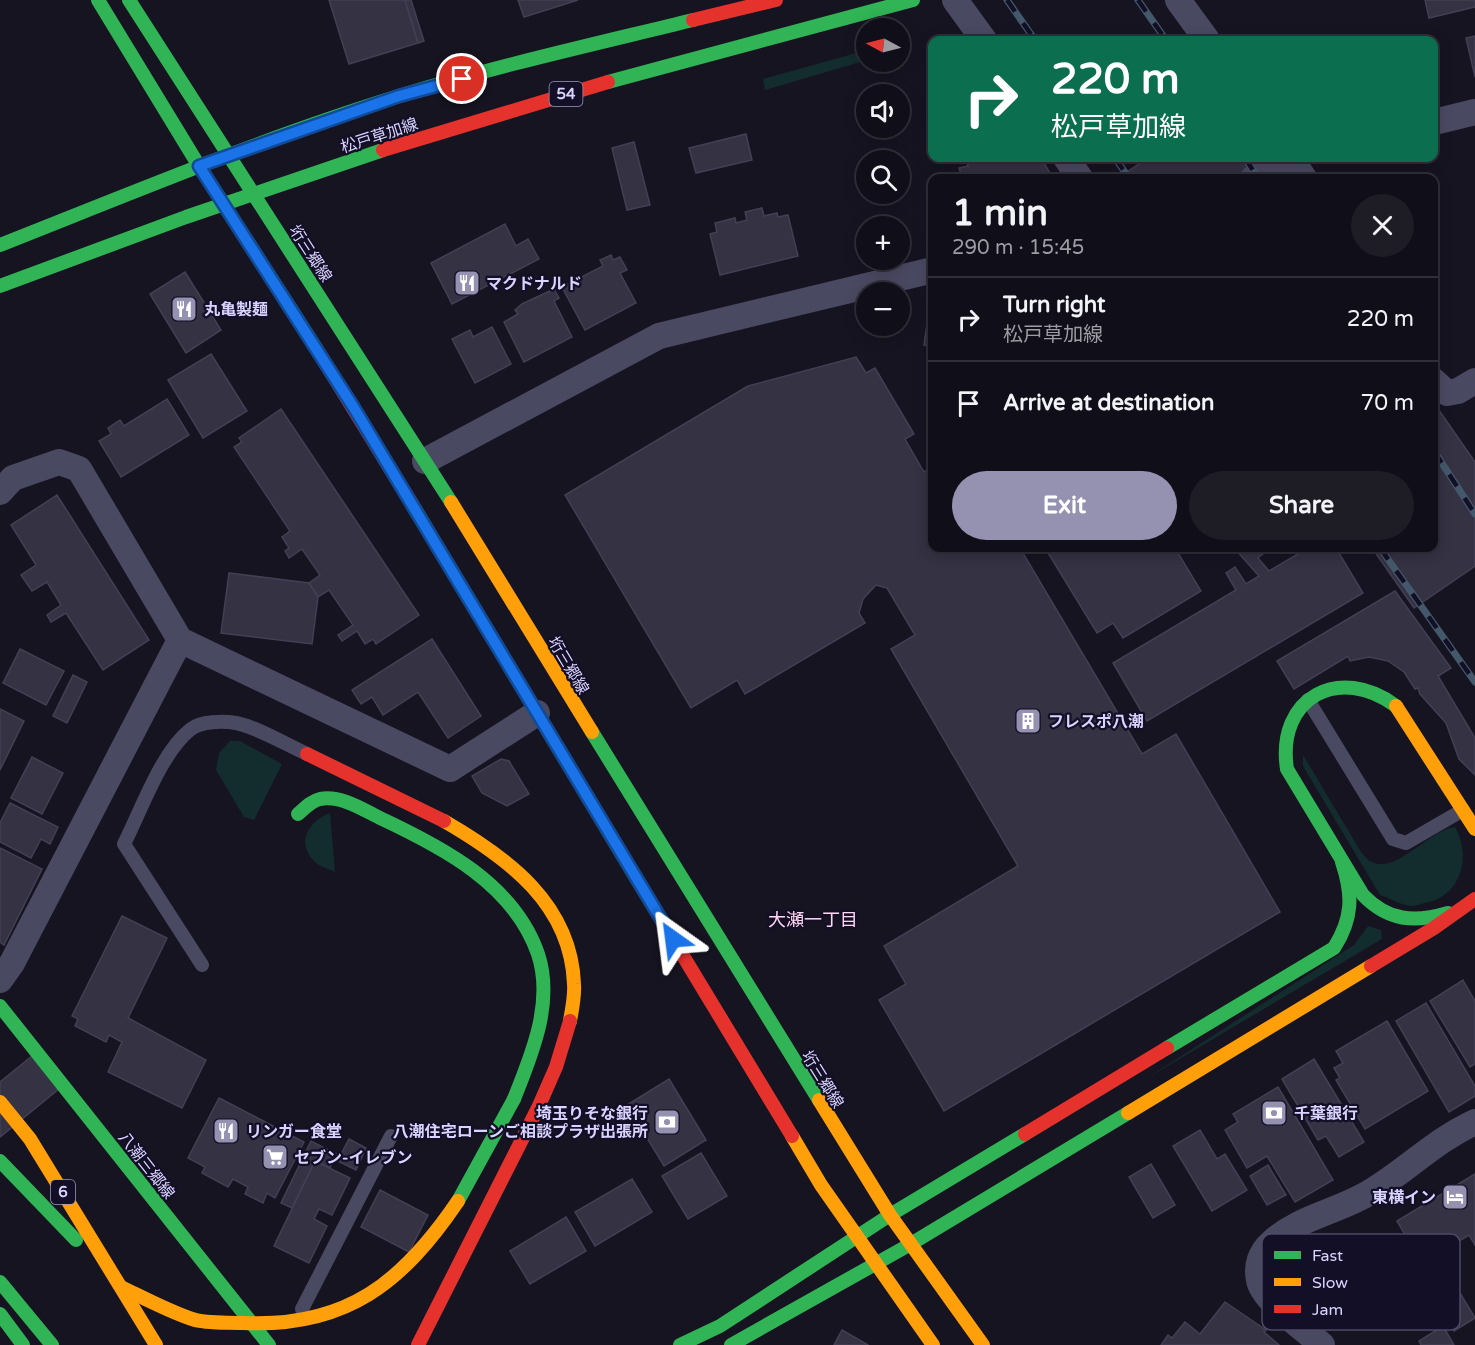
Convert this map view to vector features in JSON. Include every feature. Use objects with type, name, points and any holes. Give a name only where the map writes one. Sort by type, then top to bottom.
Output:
[{"type":"main road","points":[[98,0],[199,166],[354,408],[815,1175],[855,1237],[933,1345]]},
{"type":"main road","name":"垳三郷線","points":[[129,0],[425,461],[909,1245],[983,1345]]},
{"type":"main road","name":"松戸草加線","points":[[0,245],[228,155],[399,96],[739,4],[776,0]]},
{"type":"main road","name":"松戸草加線","points":[[0,286],[223,203],[498,113],[669,64],[914,0]]},
{"type":"main road","points":[[1470,904],[1426,918],[1407,920],[1389,917],[1374,908],[1355,885],[1287,769],[1284,747],[1288,729],[1299,709],[1308,700],[1324,691],[1344,686],[1371,689],[1388,697],[1401,710],[1475,829]]},
{"type":"main road","points":[[308,754],[469,835],[519,871],[536,887],[555,915],[568,940],[575,968],[575,1004],[559,1065],[538,1112],[498,1185],[418,1345]]},
{"type":"main road","points":[[298,814],[309,803],[321,798],[336,799],[403,828],[462,862],[486,880],[508,904],[525,928],[538,953],[543,975],[541,1019],[532,1054],[514,1099],[441,1238],[407,1283]]},
{"type":"main road","points":[[680,1345],[720,1326],[890,1215],[1334,948],[1350,923],[1352,906],[1352,892],[1342,862]]},
{"type":"main road","points":[[731,1345],[909,1245],[1470,904]]},
{"type":"main road","name":"八潮三郷線","points":[[0,1006],[269,1345]]},
{"type":"main road","name":"6","points":[[0,1102],[30,1139],[156,1345]]},
{"type":"main road","name":"6","points":[[0,1161],[121,1287]]},
{"type":"main road","points":[[0,1282],[52,1345]]},
{"type":"main road","points":[[121,1287],[196,1320],[229,1330],[284,1338]]},
{"type":"main road","points":[[0,1314],[23,1345]]},
{"type":"street","points":[[955,0],[981,36]]},
{"type":"street","points":[[1178,0],[1204,36]]},
{"type":"street","points":[[1438,121],[1475,112]]},
{"type":"street","points":[[1260,174],[1282,162]]},
{"type":"street","points":[[425,461],[659,336],[928,271]]},
{"type":"street","points":[[1438,385],[1447,393],[1458,391],[1475,381]]},
{"type":"street","points":[[0,492],[14,478],[59,462],[79,469],[180,640],[450,769],[537,714]]},
{"type":"street","points":[[0,980],[12,963],[180,640]]},
{"type":"street","points":[[1285,1234],[1302,1223],[1372,1191],[1434,1145],[1475,1122]]},
{"type":"street","points":[[1262,1255],[1258,1267],[1259,1283],[1262,1288]]},
{"type":"street","points":[[1306,1330],[1322,1345]]},
{"type":"lane","points":[[1308,700],[1394,839],[1406,843],[1463,810]]},
{"type":"lane","points":[[202,966],[124,844],[176,745],[192,728],[212,723],[236,723],[308,754]]},
{"type":"lane","points":[[302,1309],[391,1136]]},
{"type":"green space","points":[[856,53],[856,63],[765,90],[763,79]]},
{"type":"green space","points":[[230,741],[240,741],[282,764],[254,820],[244,817],[216,770],[219,753]]},
{"type":"green space","points":[[1303,755],[1361,852],[1371,862],[1382,864],[1394,861],[1443,830],[1455,827],[1460,838],[1463,861],[1456,882],[1449,891],[1440,898],[1412,906],[1380,895],[1303,766]]},
{"type":"green space","points":[[330,813],[335,872],[314,861],[308,854],[305,839],[311,826]]},
{"type":"green space","points":[[1368,926],[1381,930],[1382,939],[1144,1080],[1354,945]]},
{"type":"building","points":[[329,0],[405,0],[418,43],[349,64]]},
{"type":"building","points":[[405,0],[411,0],[424,41],[418,43]]},
{"type":"building","points":[[518,0],[578,0],[524,17]]},
{"type":"building","points":[[1425,0],[1475,0],[1475,7],[1429,18]]},
{"type":"building","points":[[1475,36],[1475,77],[1466,38]]},
{"type":"building","points":[[746,134],[752,160],[696,173],[689,148]]},
{"type":"building","points":[[634,142],[650,205],[627,210],[612,148]]},
{"type":"building","points":[[967,162],[1043,162],[1051,174],[961,174],[959,168],[968,166]]},
{"type":"building","points":[[1142,162],[1266,162],[1275,174],[1124,174]]},
{"type":"building","points":[[762,208],[764,216],[777,213],[778,217],[788,215],[798,256],[720,275],[710,234],[717,232],[715,223],[735,218],[736,223],[747,220],[745,212]]},
{"type":"building","name":"マクドナルド","points":[[505,224],[516,246],[528,239],[539,259],[452,304],[431,263]]},
{"type":"building","points":[[611,255],[613,260],[620,257],[627,270],[620,273],[636,303],[585,330],[562,287],[603,266],[600,260]]},
{"type":"building","points":[[185,272],[221,330],[186,353],[150,294]]},
{"type":"building","points":[[554,289],[559,298],[554,301],[572,337],[524,362],[504,322],[518,314],[515,310],[522,304]]},
{"type":"building","points":[[928,317],[928,345],[924,345]]},
{"type":"building","points":[[492,327],[511,364],[475,383],[452,339],[470,330],[473,337]]},
{"type":"building","points":[[211,354],[247,411],[203,438],[168,380]]},
{"type":"building","name":"フレスポ八潮","points":[[856,357],[866,373],[875,368],[914,434],[905,439],[924,472],[928,470],[928,552],[1022,552],[1142,754],[1176,734],[1280,912],[944,1111],[879,1000],[906,984],[884,946],[1018,866],[891,649],[915,635],[887,588],[876,585],[863,599],[859,613],[865,623],[745,694],[737,680],[691,708],[565,495],[748,386]]},
{"type":"building","points":[[167,399],[189,435],[121,477],[99,441],[111,434],[108,428],[120,420],[124,426]]},
{"type":"building","points":[[281,409],[419,615],[376,644],[373,639],[365,644],[357,631],[342,641],[338,635],[353,625],[329,590],[318,597],[309,583],[320,575],[302,549],[289,558],[285,551],[289,548],[282,537],[290,531],[234,447],[242,442],[239,438]]},
{"type":"building","points":[[1438,409],[1475,462],[1475,566],[1414,608],[1375,552],[1438,552]]},
{"type":"building","points":[[57,495],[149,640],[103,670],[66,613],[51,622],[47,615],[61,605],[47,582],[32,591],[21,575],[36,565],[11,525]]},
{"type":"building","points":[[1047,552],[1177,552],[1201,591],[1123,638],[1113,623],[1097,633]]},
{"type":"building","points":[[1238,552],[1265,552],[1258,558],[1269,571],[1301,552],[1338,552],[1363,593],[1147,721],[1113,663],[1236,590],[1226,573],[1235,567],[1246,584],[1259,576]]},
{"type":"building","points":[[229,573],[309,583],[318,597],[312,644],[221,633]]},
{"type":"building","points":[[1395,591],[1451,668],[1438,676],[1475,738],[1475,775],[1459,759],[1446,723],[1420,694],[1418,688],[1415,689],[1404,672],[1388,661],[1369,657],[1350,661],[1348,656],[1294,689],[1277,661]]},
{"type":"building","points":[[432,639],[481,716],[448,738],[418,692],[383,715],[372,697],[361,704],[352,690]]},
{"type":"building","points":[[20,649],[64,671],[46,705],[3,683]]},
{"type":"building","points":[[73,675],[87,682],[67,723],[53,716]]},
{"type":"building","points":[[0,709],[24,721],[0,770]]},
{"type":"building","points":[[32,757],[63,773],[42,814],[11,798]]},
{"type":"building","points":[[501,759],[509,761],[529,794],[507,806],[482,793],[472,776]]},
{"type":"building","points":[[10,803],[58,827],[50,844],[41,839],[31,858],[0,842],[0,823]]},
{"type":"building","points":[[0,848],[42,869],[4,945],[0,942]]},
{"type":"building","points":[[122,916],[167,938],[128,1018],[206,1060],[182,1108],[108,1072],[122,1042],[109,1035],[106,1042],[75,1026],[78,1019],[72,1016]]},
{"type":"building","points":[[1463,980],[1475,1001],[1475,1064],[1470,1067],[1430,1001]]},
{"type":"building","points":[[1426,1003],[1475,1086],[1475,1096],[1449,1112],[1396,1021]]},
{"type":"building","points":[[1387,1021],[1428,1091],[1365,1129],[1336,1080],[1340,1078],[1334,1068],[1343,1063],[1336,1051]]},
{"type":"building","points":[[32,1056],[59,1089],[0,1137],[0,1082]]},
{"type":"building","points":[[1314,1059],[1364,1142],[1339,1157],[1326,1136],[1318,1140],[1282,1079]]},
{"type":"building","name":"埼玉りそな銀行 八潮住宅ローンご相談プラザ出張所","points":[[669,1079],[706,1140],[664,1166],[627,1105]]},
{"type":"building","points":[[1278,1087],[1333,1180],[1295,1202],[1267,1156],[1247,1168],[1225,1130],[1238,1122],[1233,1114]]},
{"type":"building","points":[[219,1098],[304,1142],[275,1198],[267,1193],[263,1203],[245,1194],[248,1187],[233,1179],[228,1187],[202,1173],[205,1167],[188,1158]]},
{"type":"building","points":[[1200,1130],[1217,1159],[1225,1154],[1247,1190],[1212,1211],[1173,1146]]},
{"type":"building","points":[[349,1139],[366,1148],[356,1170],[334,1159],[330,1168],[315,1161],[292,1208],[281,1203],[311,1141],[340,1156]]},
{"type":"building","points":[[701,1153],[727,1196],[688,1219],[662,1176]]},
{"type":"building","points":[[315,1161],[350,1178],[332,1215],[319,1209],[314,1219],[327,1226],[309,1263],[274,1246]]},
{"type":"building","points":[[1151,1164],[1175,1205],[1153,1218],[1129,1177]]},
{"type":"building","points":[[1268,1165],[1286,1195],[1267,1205],[1250,1176]]},
{"type":"building","name":"東横イン","points":[[1475,1174],[1475,1245],[1469,1235],[1460,1240],[1460,1234],[1405,1234],[1397,1221]]},
{"type":"building","points":[[632,1179],[652,1212],[595,1246],[575,1212]]},
{"type":"building","points":[[380,1190],[428,1215],[409,1252],[361,1227]]},
{"type":"building","points":[[566,1217],[586,1251],[530,1284],[510,1251]]},
{"type":"building","points":[[1460,1293],[1475,1318],[1460,1327]]},
{"type":"building","points":[[1225,1302],[1262,1327],[1262,1330],[1266,1330],[1264,1332],[1279,1345],[1161,1345],[1168,1335],[1172,1338],[1185,1322],[1200,1334]]},
{"type":"building","points":[[842,1330],[868,1345],[834,1345]]},
{"type":"building","points":[[1437,1330],[1445,1330],[1454,1345],[1421,1345],[1419,1341]]},
{"type":"railway","points":[[1007,0],[1032,36]]},
{"type":"railway","points":[[1138,0],[1163,36]]},
{"type":"railway","points":[[1118,162],[1126,174]]},
{"type":"railway","points":[[1248,162],[1255,174]]},
{"type":"railway","points":[[1438,457],[1475,514]]},
{"type":"railway","points":[[1383,552],[1475,682]]},
{"type":"traffic: fast","points":[[98,0],[199,166],[316,348]]},
{"type":"traffic: fast","points":[[129,0],[451,502]]},
{"type":"traffic: fast","points":[[608,82],[913,0]]},
{"type":"traffic: fast","points":[[0,245],[198,167],[348,112],[472,75],[693,20]]},
{"type":"traffic: fast","points":[[0,286],[186,217],[383,150]]},
{"type":"traffic: fast","points":[[412,504],[639,883]]},
{"type":"traffic: fast","points":[[1396,706],[1375,694],[1354,688],[1334,688],[1316,695],[1302,706],[1292,723],[1286,744],[1287,769],[1363,895],[1372,904],[1402,918],[1424,918],[1448,913]]},
{"type":"traffic: fast","points":[[592,732],[819,1100]]},
{"type":"traffic: fast","points":[[298,814],[320,799],[336,799],[351,804],[451,855],[494,888],[512,907],[527,929],[538,954],[544,991],[539,1028],[514,1099]]},
{"type":"traffic: fast","points":[[1167,1048],[1334,948],[1345,927],[1349,906],[1348,885],[1342,862]]},
{"type":"traffic: fast","points":[[0,1006],[269,1345]]},
{"type":"traffic: fast","points":[[458,1201],[514,1099]]},
{"type":"traffic: fast","points":[[731,1345],[909,1245],[1128,1113]]},
{"type":"traffic: fast","points":[[680,1345],[720,1326],[890,1215],[1025,1134]]},
{"type":"traffic: fast","points":[[0,1161],[76,1240]]},
{"type":"traffic: fast","points":[[0,1282],[52,1345]]},
{"type":"traffic: fast","points":[[0,1314],[23,1345]]},
{"type":"traffic: slow","points":[[451,502],[592,732]]},
{"type":"traffic: slow","points":[[1396,706],[1475,829]]},
{"type":"traffic: slow","points":[[444,821],[468,835],[512,868],[532,886],[548,907],[561,930],[570,956],[574,989],[570,1021]]},
{"type":"traffic: slow","points":[[1128,1113],[1371,966]]},
{"type":"traffic: slow","points":[[819,1100],[890,1215],[983,1345]]},
{"type":"traffic: slow","points":[[0,1102],[30,1139],[156,1345]]},
{"type":"traffic: slow","points":[[792,1136],[821,1185],[933,1345]]},
{"type":"traffic: slow","points":[[121,1287],[174,1312],[204,1322],[280,1323],[313,1317],[342,1308],[369,1294],[393,1277],[416,1255],[458,1201]]},
{"type":"traffic: jam","points":[[693,20],[776,0]]},
{"type":"traffic: jam","points":[[383,150],[608,82]]},
{"type":"traffic: jam","points":[[316,348],[412,504]]},
{"type":"traffic: jam","points":[[307,754],[444,821]]},
{"type":"traffic: jam","points":[[639,883],[792,1136]]},
{"type":"traffic: jam","points":[[1371,966],[1434,928],[1475,899]]},
{"type":"traffic: jam","points":[[418,1345],[538,1108],[556,1067],[570,1021]]},
{"type":"traffic: jam","points":[[1025,1134],[1167,1048]]},
{"type":"place","name":"マクドナルド","points":[[467,283]]},
{"type":"place","name":"丸亀製麺","points":[[184,309]]},
{"type":"place","name":"フレスポ八潮","points":[[1028,721]]},
{"type":"place","name":"千葉銀行","points":[[1274,1113]]},
{"type":"place","name":"埼玉りそな銀行 八潮住宅ローンご相談プラザ出張所","points":[[667,1122]]},
{"type":"place","name":"リンガー食堂","points":[[226,1131]]},
{"type":"place","name":"セブン-イレブン","points":[[275,1157]]},
{"type":"place","name":"東横イン","points":[[1455,1197]]},
{"type":"district","name":"大瀬一丁目","points":[[813,920]]},
{"type":"route","points":[[462,79],[399,96],[199,166],[354,408],[673,939]]}]
